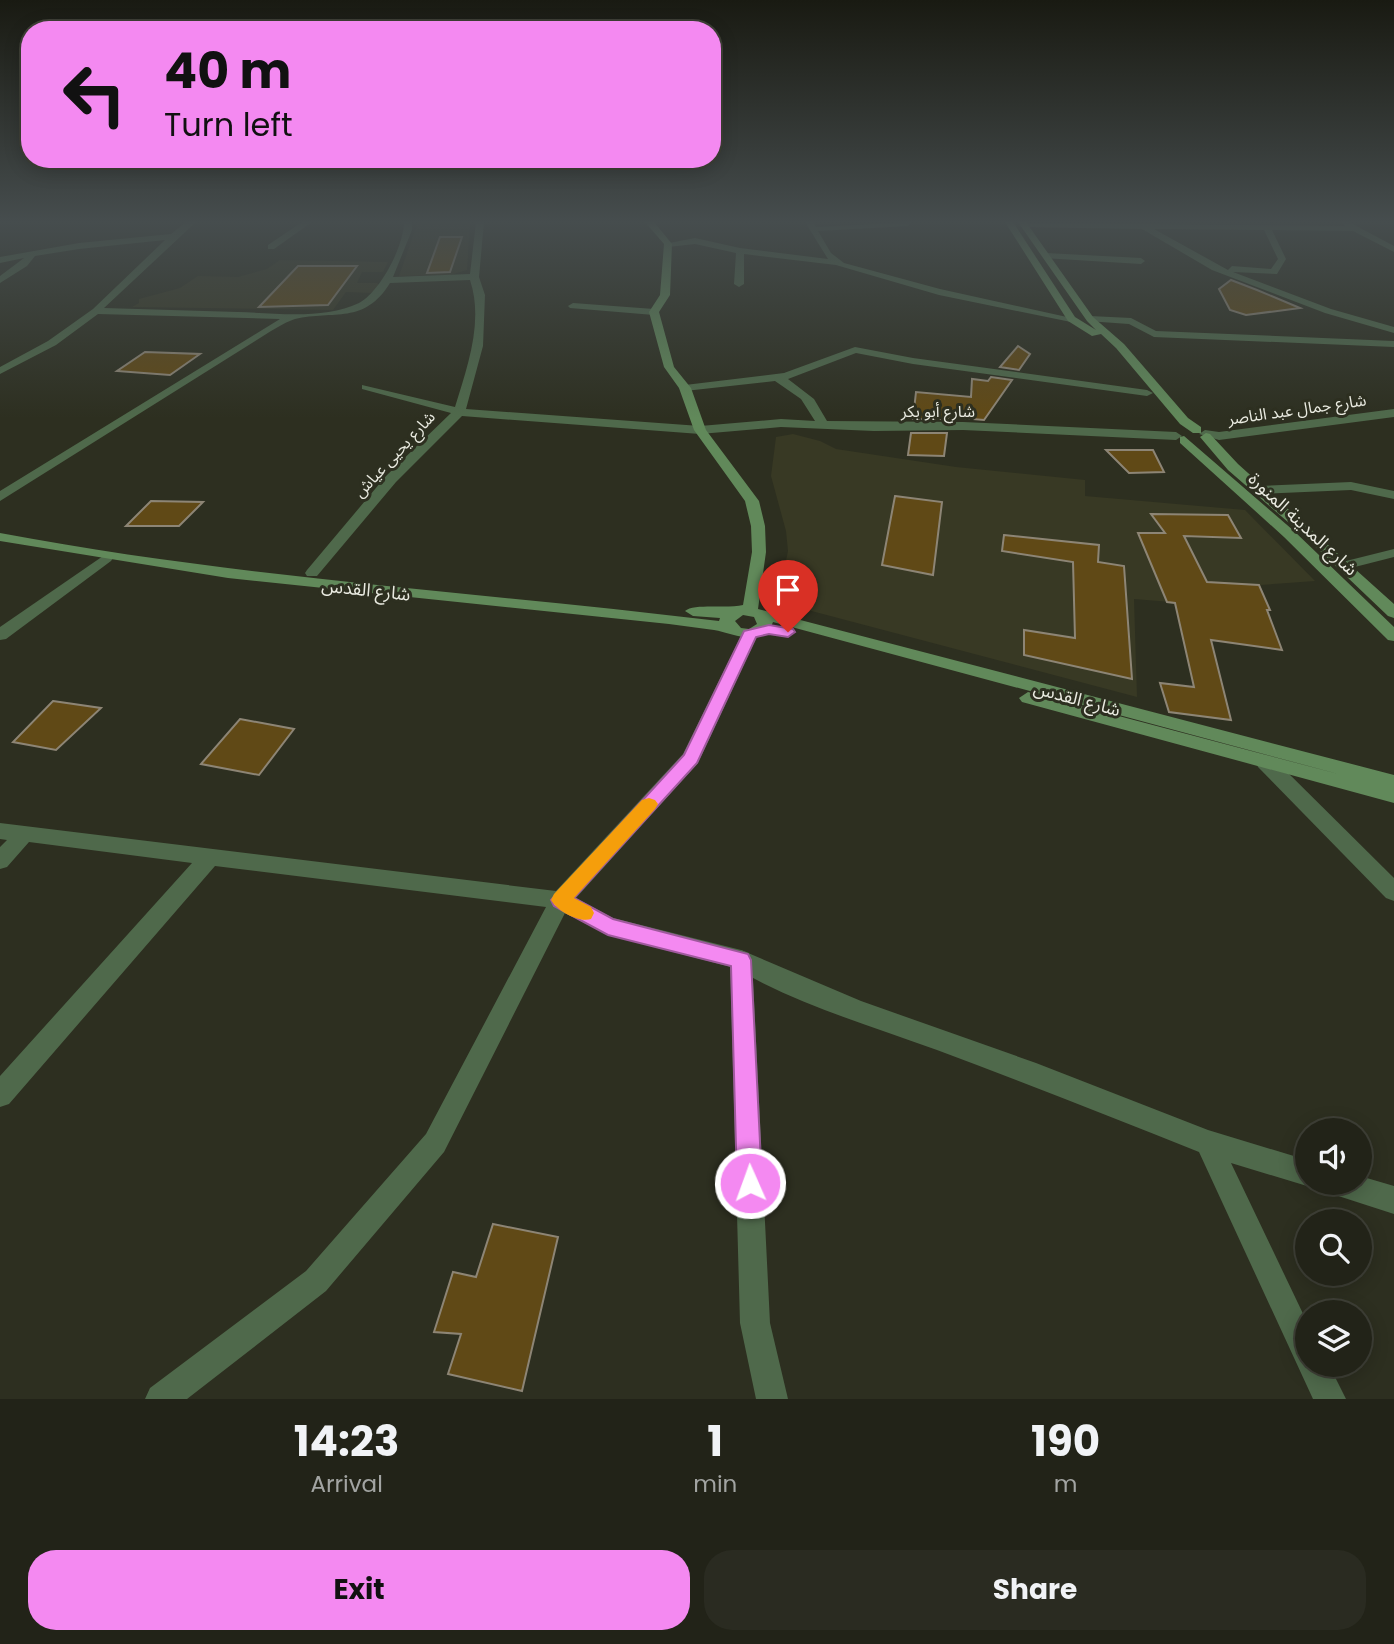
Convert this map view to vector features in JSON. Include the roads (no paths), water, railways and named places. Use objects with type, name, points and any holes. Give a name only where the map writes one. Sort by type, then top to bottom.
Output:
[{"type":"main road","points":[[665,287],[665,295],[654,312],[669,367],[685,388],[700,429],[752,501],[758,526],[759,552],[751,624]]},
{"type":"main road","points":[[1050,287],[1071,319]]},
{"type":"main road","name":"شارع المدينة المنورة","points":[[1068,287],[1090,319],[1120,346],[1184,421],[1203,434],[1220,455],[1394,613]]},
{"type":"main road","name":"شارع المدينة المنورة","points":[[1071,319],[1090,329],[1107,344],[1176,425],[1179,435],[1289,534],[1394,636]]},
{"type":"main road","points":[[1179,435],[1198,442],[1203,434]]},
{"type":"main road","name":"شارع القدس","points":[[0,525],[118,548],[312,573],[732,614],[751,624],[1394,782]]},
{"type":"main road","name":"شارع القدس","points":[[0,537],[106,558],[304,583],[721,626],[751,624],[802,635],[1394,796]]},
{"type":"street","points":[[0,371],[52,343],[96,311],[120,287]]},
{"type":"street","points":[[96,311],[320,315],[362,304],[380,292],[382,287]]},
{"type":"street","name":"شارع يحيى عياش","points":[[312,573],[391,479],[459,412],[478,346],[480,296],[477,287]]},
{"type":"street","points":[[924,287],[1071,319]]},
{"type":"street","points":[[937,287],[1015,303],[1049,303],[1054,293]]},
{"type":"street","points":[[1266,287],[1328,311],[1394,330]]},
{"type":"street","points":[[573,306],[654,312]]},
{"type":"street","points":[[0,498],[267,329],[292,316]]},
{"type":"street","points":[[1090,319],[1131,321],[1154,334],[1394,344]]},
{"type":"street","points":[[685,388],[777,377],[855,350],[913,361],[1147,393]]},
{"type":"street","points":[[777,377],[797,388],[816,404],[822,425]]},
{"type":"street","name":"شارع أبو بكر","points":[[366,387],[459,412],[527,415],[623,426],[700,429],[781,423],[963,426],[1179,435]]},
{"type":"street","name":"شارع جمال عبد الناصر","points":[[1203,434],[1219,436],[1394,412]]},
{"type":"street","points":[[1259,490],[1351,486],[1394,495]]},
{"type":"street","points":[[1343,566],[1394,554]]},
{"type":"street","points":[[0,635],[106,558]]},
{"type":"street","points":[[161,1399],[316,1281],[436,1143],[561,900],[691,758],[751,624]]},
{"type":"street","points":[[1265,762],[1394,892]]},
{"type":"street","points":[[0,831],[561,900],[608,926],[741,960],[760,971],[856,1010],[1036,1075],[1208,1143],[1295,1169]]},
{"type":"street","points":[[0,861],[24,835]]},
{"type":"street","points":[[0,1095],[210,857]]},
{"type":"street","points":[[741,960],[755,1323],[772,1399]]},
{"type":"street","points":[[1208,1143],[1295,1329]]},
{"type":"street","points":[[1372,1193],[1394,1200]]},
{"type":"street","points":[[1318,1377],[1330,1399]]}]
